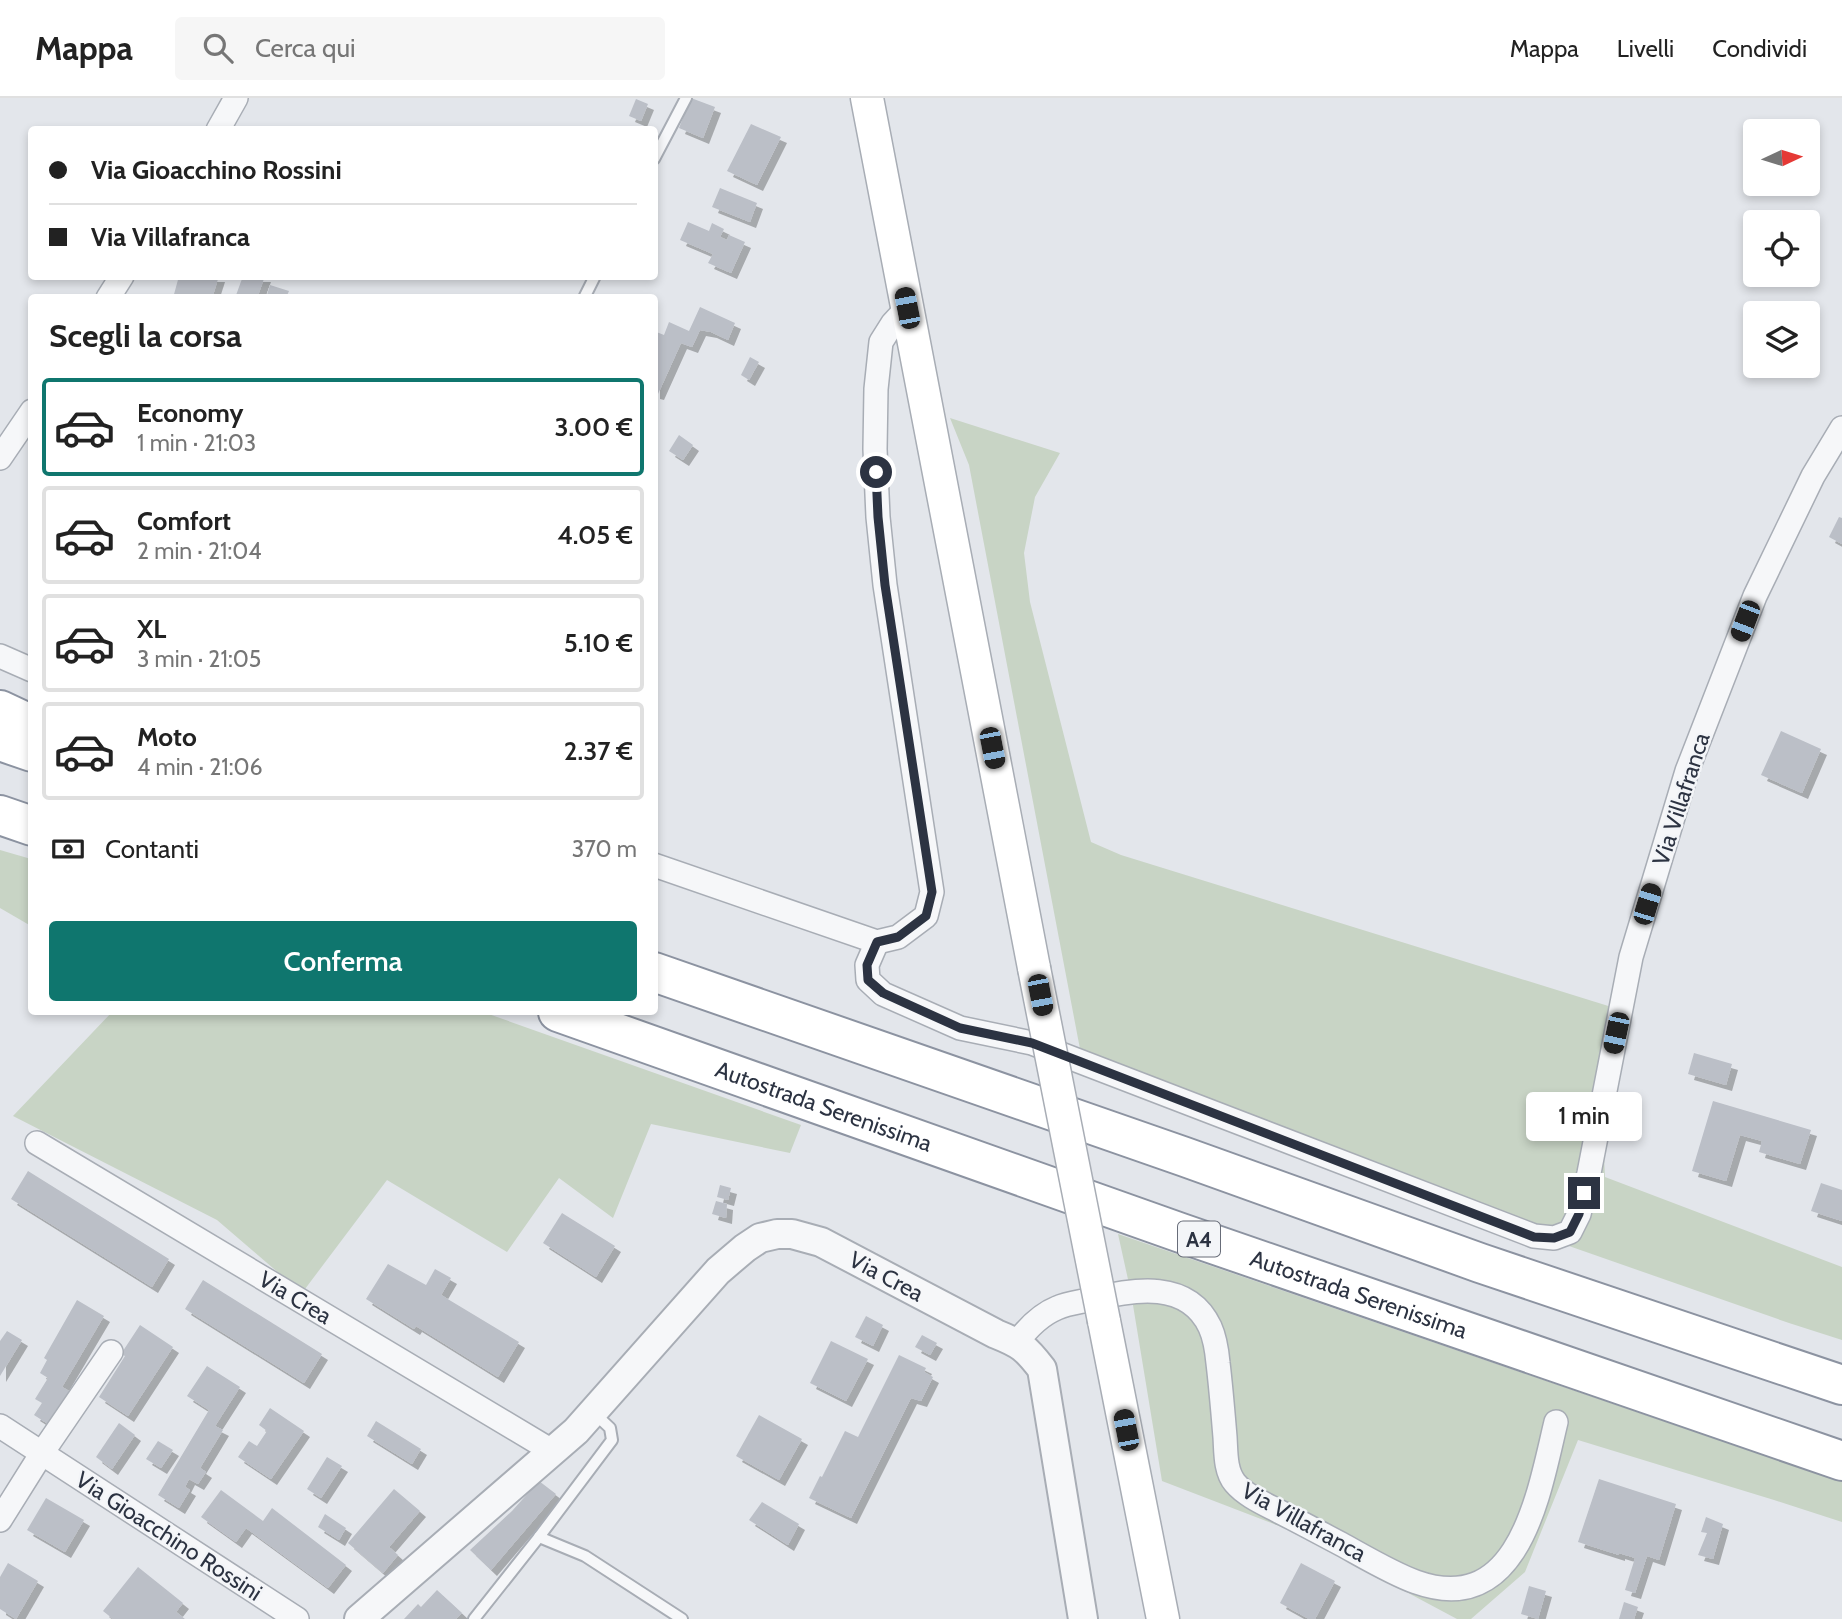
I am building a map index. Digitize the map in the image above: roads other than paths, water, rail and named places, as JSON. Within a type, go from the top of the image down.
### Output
[{"type":"highway","points":[[0,710],[28,723]]},
{"type":"highway","points":[[0,741],[28,751]]},
{"type":"highway","points":[[0,815],[28,825]]},
{"type":"highway","points":[[0,830],[28,835]]},
{"type":"highway","points":[[658,953],[999,1073],[1185,1157]]},
{"type":"highway","points":[[658,973],[1480,1263],[1842,1385]]},
{"type":"highway","name":"Autostrada Serenissima","points":[[566,1015],[1194,1237],[1842,1461]]},
{"type":"main road","points":[[867,98],[1034,968],[1163,1619]]},
{"type":"street","points":[[220,126],[236,98]]},
{"type":"street","points":[[658,865],[877,942],[898,937],[926,916],[932,892],[885,585],[878,517],[876,390],[881,342],[907,308]]},
{"type":"street","points":[[0,458],[28,417]]},
{"type":"street","name":"Via Villafranca","points":[[877,942],[867,965],[868,980],[883,993],[960,1028],[1032,1043],[1534,1237],[1554,1238],[1570,1232],[1579,1214],[1589,1172],[1631,957],[1687,771],[1755,596],[1813,476],[1842,428]]},
{"type":"street","points":[[0,656],[28,668]]},
{"type":"street","name":"Via Crea","points":[[37,1143],[552,1451]]},
{"type":"street","name":"Via Crea","points":[[359,1619],[576,1431],[718,1271],[752,1243],[776,1234],[792,1234],[821,1242],[1027,1349],[1042,1369],[1083,1619]]},
{"type":"street","name":"Via Villafranca","points":[[1017,1342],[1035,1323],[1056,1308],[1126,1291],[1160,1292],[1186,1299],[1211,1328],[1222,1390],[1227,1465],[1235,1483],[1265,1504],[1366,1557],[1415,1582],[1435,1587],[1459,1588],[1474,1585],[1490,1578],[1502,1566],[1528,1526],[1538,1499],[1556,1422]]},
{"type":"street","points":[[0,1520],[111,1352]]},
{"type":"street","name":"Via Gioacchino Rossini","points":[[0,1426],[297,1619]]},
{"type":"lane","points":[[658,151],[686,98]]},
{"type":"lane","points":[[474,1619],[612,1440],[610,1428],[593,1412]]},
{"type":"lane","points":[[539,1537],[585,1556],[682,1619]]}]
